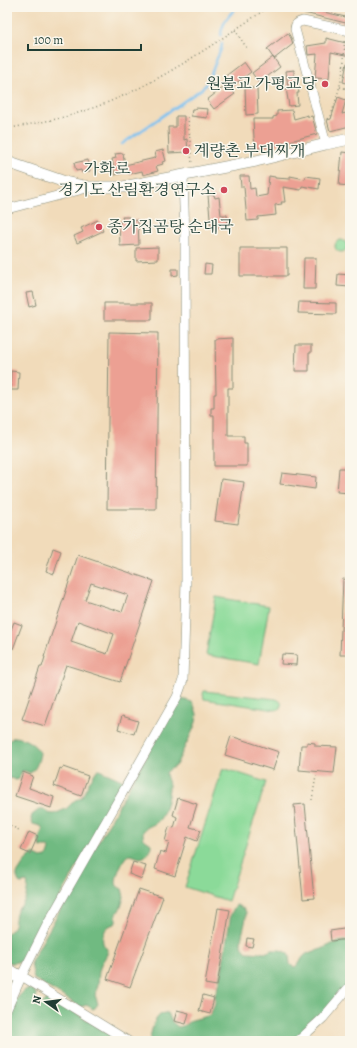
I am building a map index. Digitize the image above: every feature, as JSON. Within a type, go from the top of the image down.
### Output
[{"type":"main road","name":"가화로","points":[[7,162],[59,181],[88,187],[123,187],[256,161],[350,139]]},
{"type":"street","points":[[326,144],[295,26],[297,23],[303,21],[347,31]]},
{"type":"street","points":[[7,1009],[47,925],[177,696],[183,680],[186,582],[185,238],[188,175]]},
{"type":"street","points":[[7,209],[88,187]]},
{"type":"street","points":[[7,967],[128,1041]]},
{"type":"street","points":[[7,978],[22,975]]},
{"type":"street","points":[[298,1041],[323,1018],[350,986]]},
{"type":"path","points":[[7,129],[53,120],[109,102],[164,75],[269,7]]},
{"type":"path","points":[[234,30],[248,50]]},
{"type":"path","points":[[320,121],[326,120],[331,116],[340,87],[347,31]]},
{"type":"path","points":[[345,48],[350,49]]},
{"type":"path","points":[[340,87],[349,90],[350,105]]},
{"type":"path","points":[[188,116],[188,175]]},
{"type":"path","points":[[312,800],[316,776]]},
{"type":"path","points":[[7,824],[22,830]]},
{"type":"green space","points":[[343,240],[346,241],[346,251],[339,252],[336,251],[335,244],[336,241]]},
{"type":"green space","points":[[216,597],[269,606],[259,664],[206,655]]},
{"type":"green space","points":[[204,691],[276,699],[281,702],[281,705],[279,709],[275,710],[204,699]]},
{"type":"green space","points":[[182,699],[192,702],[194,705],[197,714],[196,722],[176,765],[166,773],[169,790],[164,812],[157,822],[144,831],[144,839],[151,844],[151,848],[142,858],[131,855],[126,857],[118,871],[116,883],[117,886],[122,889],[124,897],[121,907],[116,915],[115,924],[107,928],[103,937],[103,943],[107,949],[107,952],[101,964],[98,986],[95,995],[98,1004],[93,1009],[87,1005],[81,1007],[34,979],[31,963],[178,700]]},
{"type":"green space","points":[[14,737],[22,738],[29,742],[36,747],[40,753],[34,770],[30,773],[22,771],[19,778],[16,780],[7,777],[7,742]]},
{"type":"green space","points":[[223,768],[266,782],[228,901],[185,887]]},
{"type":"green space","points":[[97,770],[122,780],[124,783],[25,960],[13,963],[7,962],[7,933],[13,928],[17,911],[22,905],[26,896],[28,884],[27,882],[19,882],[17,874],[26,860],[33,854],[41,858],[46,857],[50,849],[49,847],[41,847],[39,840],[43,829],[41,826],[33,824],[31,819],[32,815],[40,809],[44,809],[48,813],[54,814],[66,809],[75,800],[82,797]]},
{"type":"green space","points":[[237,905],[243,908],[246,912],[246,920],[241,941],[241,945],[245,950],[247,952],[265,953],[272,950],[280,950],[288,953],[290,964],[295,967],[308,953],[322,949],[334,943],[350,940],[350,983],[321,1016],[295,1041],[150,1041],[154,1022],[164,1013],[168,1013],[172,1022],[178,1027],[183,1026],[192,1020],[208,1016],[211,1013],[215,1004],[215,995],[220,982],[231,914]]},
{"type":"green space","points":[[28,989],[34,990],[36,994],[36,1001],[39,1004],[42,1004],[47,999],[52,998],[121,1041],[7,1041],[7,1015],[19,996]]},
{"type":"building","points":[[306,8],[350,18],[350,24],[304,13]]},
{"type":"building","points":[[288,33],[293,44],[274,59],[267,49]]},
{"type":"building","points":[[326,38],[350,44],[350,56],[331,52],[329,79],[315,78],[317,54],[308,55],[307,46],[326,43]]},
{"type":"building","points":[[273,57],[280,67],[259,83],[252,73]]},
{"type":"building","points":[[244,62],[251,72],[231,87],[223,78]]},
{"type":"building","points":[[347,63],[350,63],[350,84],[343,82]]},
{"type":"building","points":[[294,70],[294,77],[297,76],[299,93],[297,93],[298,105],[289,106],[286,88],[288,88],[286,71]]},
{"type":"building","points":[[245,88],[257,88],[258,114],[246,115]]},
{"type":"building","points":[[221,89],[231,89],[235,94],[214,109],[207,100]]},
{"type":"building","points":[[338,97],[346,100],[342,114],[350,112],[350,126],[330,131],[327,120],[331,119]]},
{"type":"building","points":[[192,109],[208,109],[207,118],[191,116]]},
{"type":"building","points":[[292,110],[294,119],[308,115],[308,117],[312,116],[317,134],[256,149],[253,119],[273,119],[273,117],[277,116],[277,111]]},
{"type":"building","points":[[176,116],[184,116],[184,140],[187,139],[188,152],[169,153],[168,127],[176,127]]},
{"type":"building","points":[[163,150],[166,161],[162,162],[163,164],[156,166],[158,171],[143,175],[142,171],[115,175],[112,159],[116,158],[115,154],[123,153],[125,165],[155,158],[155,152]]},
{"type":"building","points":[[342,152],[350,153],[350,186],[339,185]]},
{"type":"building","points":[[88,160],[90,171],[82,173],[81,170],[76,171],[74,163]]},
{"type":"building","points":[[240,176],[249,176],[250,189],[255,188],[256,197],[267,195],[269,176],[290,179],[290,176],[305,179],[306,176],[320,178],[319,189],[302,186],[301,190],[283,187],[285,202],[275,205],[276,215],[258,217],[258,220],[247,221],[244,187],[241,187]]},
{"type":"building","points":[[208,195],[214,195],[215,198],[219,197],[221,215],[227,215],[228,227],[211,229]]},
{"type":"building","points":[[122,217],[129,217],[129,221],[138,220],[139,245],[120,246],[119,222],[123,220]]},
{"type":"building","points":[[98,220],[103,231],[77,243],[74,236],[83,232],[81,228]]},
{"type":"building","points":[[158,247],[158,260],[136,261],[136,248]]},
{"type":"building","points":[[240,248],[287,248],[287,276],[240,276]]},
{"type":"building","points":[[304,258],[316,258],[315,289],[303,289]]},
{"type":"building","points":[[205,264],[212,265],[211,274],[204,274]]},
{"type":"building","points":[[172,269],[178,269],[178,275],[172,276]]},
{"type":"building","points":[[338,274],[350,275],[350,287],[337,286]]},
{"type":"building","points":[[33,292],[36,305],[29,307],[26,293]]},
{"type":"building","points":[[299,302],[336,303],[336,314],[298,313]]},
{"type":"building","points":[[104,303],[152,303],[152,320],[104,320]]},
{"type":"building","points":[[109,332],[158,333],[156,509],[107,509]]},
{"type":"building","points":[[233,338],[233,388],[228,388],[228,436],[244,436],[244,443],[247,443],[247,466],[214,466],[214,415],[211,415],[211,408],[214,408],[214,394],[216,394],[215,339]]},
{"type":"building","points":[[296,345],[311,345],[311,353],[309,353],[309,371],[295,371]]},
{"type":"building","points":[[11,371],[19,372],[18,390],[10,390]]},
{"type":"building","points":[[339,468],[350,468],[350,493],[337,492]]},
{"type":"building","points":[[282,473],[316,477],[315,489],[280,484]]},
{"type":"building","points":[[221,479],[244,482],[238,524],[215,521]]},
{"type":"building","points":[[53,548],[61,551],[54,574],[46,571]]},
{"type":"building","points":[[78,555],[154,581],[120,682],[66,665],[45,726],[22,719],[40,667],[42,667]],"holes":[[[91,583],[128,595],[122,612],[85,600]],[[78,621],[114,634],[107,654],[71,642]]]},
{"type":"building","points":[[343,579],[350,580],[350,655],[340,655]]},
{"type":"building","points":[[14,622],[22,625],[13,649],[7,646],[7,640]]},
{"type":"building","points":[[282,654],[297,655],[296,665],[281,664]]},
{"type":"building","points":[[122,716],[138,721],[134,734],[118,729]]},
{"type":"building","points":[[231,736],[279,752],[273,770],[225,755]]},
{"type":"building","points":[[307,742],[315,743],[315,746],[337,747],[334,773],[299,770],[301,745],[307,745]]},
{"type":"building","points":[[63,767],[88,776],[81,796],[54,786],[60,768],[62,769]]},
{"type":"building","points":[[23,772],[33,776],[29,788],[54,797],[51,808],[15,796]]},
{"type":"building","points":[[178,798],[197,804],[190,827],[201,830],[197,841],[187,837],[175,876],[155,869],[160,851],[166,853],[169,842],[165,841],[169,827],[174,828],[177,817],[173,815]]},
{"type":"building","points":[[305,804],[314,898],[303,899],[294,805]]},
{"type":"building","points":[[29,832],[38,836],[30,854],[21,850]]},
{"type":"building","points":[[133,862],[146,866],[142,879],[129,874]]},
{"type":"building","points":[[139,889],[163,897],[130,987],[107,979]]},
{"type":"building","points":[[218,908],[230,910],[217,986],[205,984]]},
{"type":"building","points":[[350,928],[350,939],[331,941],[330,931]]},
{"type":"building","points":[[247,938],[254,939],[252,947],[246,946]]},
{"type":"building","points":[[203,995],[214,998],[210,1014],[199,1011]]},
{"type":"building","points":[[177,1010],[189,1013],[186,1024],[174,1021]]},
{"type":"waterway","points":[[221,35],[226,20],[237,7]]},
{"type":"waterway","points":[[122,144],[203,88],[211,75],[221,50],[222,43]]},
{"type":"place","name":"원불교 가평교당","points":[[325,84]]},
{"type":"place","name":"계량촌 부대찌개","points":[[186,151]]},
{"type":"place","name":"경기도 산림환경연구소","points":[[224,190]]},
{"type":"place","name":"종가집곰탕 순대국","points":[[99,227]]}]
